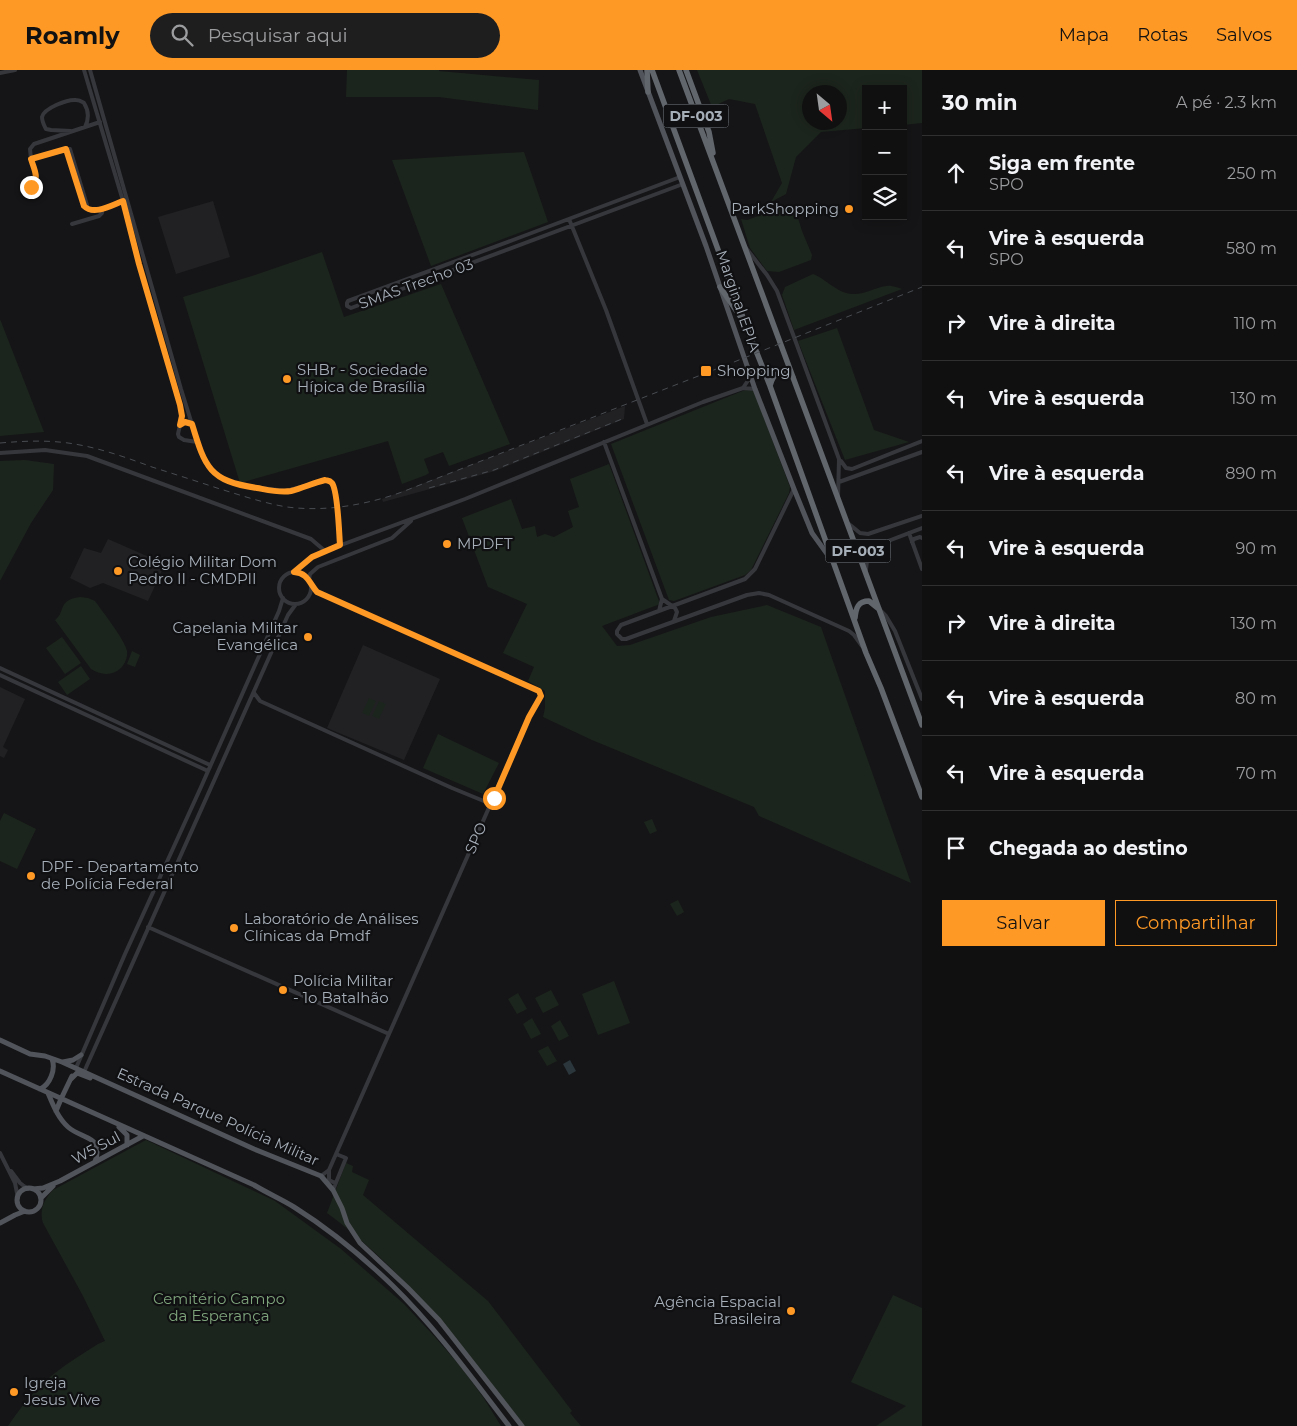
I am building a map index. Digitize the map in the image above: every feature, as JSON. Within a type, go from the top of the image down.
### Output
[{"type":"highway","points":[[646,70],[648,92]]},
{"type":"highway","name":"DF-003","points":[[652,70],[770,386],[866,653],[922,797]]},
{"type":"highway","name":"DF-003","points":[[679,70],[922,725]]},
{"type":"highway","points":[[686,70],[709,132],[714,162]]},
{"type":"highway","points":[[720,287],[745,323]]},
{"type":"highway","points":[[770,386],[772,377],[778,372],[786,372],[793,377]]},
{"type":"highway","points":[[855,620],[858,606],[865,601],[873,603],[880,610]]},
{"type":"highway","points":[[915,780],[922,787]]},
{"type":"main road","name":"Marginal EPIA","points":[[640,70],[683,184],[755,389],[794,489],[812,533],[834,562]]},
{"type":"main road","name":"Estrada Parque Polícia Militar","points":[[0,1040],[30,1054],[62,1062],[254,1149],[321,1176],[333,1190],[347,1223],[356,1238],[439,1320],[522,1426]]},
{"type":"main road","points":[[62,1062],[73,1060],[81,1055]]},
{"type":"main road","points":[[39,1089],[47,1084],[52,1074],[54,1066],[52,1059]]},
{"type":"main road","points":[[56,1112],[76,1068]]},
{"type":"main road","points":[[0,1072],[253,1185],[294,1207],[330,1232],[392,1285],[421,1316],[450,1349],[509,1426]]},
{"type":"main road","points":[[71,1078],[79,1074],[136,1098],[142,1098]]},
{"type":"main road","points":[[47,1092],[56,1112],[67,1126],[96,1144],[98,1153],[96,1162]]},
{"type":"main road","points":[[117,1124],[127,1135],[127,1145]]},
{"type":"main road","name":"W5 Sul","points":[[41,1198],[49,1188],[60,1181],[143,1136]]},
{"type":"main road","name":"W5 Sul","points":[[31,1189],[43,1188],[60,1181]]},
{"type":"main road","points":[[5,1220],[13,1211],[18,1199],[22,1191],[31,1189],[38,1192],[41,1198],[40,1203],[32,1212],[25,1211],[20,1207],[18,1199]]},
{"type":"main road","points":[[0,1223],[25,1211]]},
{"type":"main road","points":[[392,1285],[406,1294],[408,1288]]},
{"type":"main road","points":[[421,1316],[422,1312],[426,1311],[439,1320]]},
{"type":"main road","points":[[492,1405],[513,1426]]},
{"type":"street","points":[[0,73],[15,70]]},
{"type":"street","points":[[84,70],[180,405],[182,416],[178,434],[184,440],[197,442]]},
{"type":"street","points":[[90,70],[124,185],[145,266],[202,456],[211,470],[224,479],[247,486],[286,491],[327,480],[332,484],[336,498],[340,545]]},
{"type":"street","points":[[71,132],[46,129],[42,121],[44,113],[64,102],[78,100],[84,102],[88,112],[88,120],[84,127]]},
{"type":"street","points":[[25,190],[33,185],[37,177],[31,159],[30,149],[32,145],[100,122]]},
{"type":"street","points":[[31,159],[66,149],[71,150],[87,209],[92,211],[102,209],[123,201]]},
{"type":"street","name":"SMAS Trecho 03","points":[[680,176],[348,301],[346,303],[347,306],[351,308],[683,184]]},
{"type":"street","points":[[666,182],[669,190]]},
{"type":"street","points":[[72,224],[99,216],[102,213],[102,209]]},
{"type":"street","points":[[569,219],[606,310],[647,424]]},
{"type":"street","points":[[511,241],[514,248]]},
{"type":"street","points":[[745,246],[777,291],[840,459],[846,468],[858,467],[922,442]]},
{"type":"street","points":[[743,388],[751,376]]},
{"type":"street","points":[[309,580],[310,574],[318,567],[412,520],[647,424],[743,388],[755,389]]},
{"type":"street","points":[[180,425],[185,422],[192,424]]},
{"type":"street","points":[[188,441],[194,433]]},
{"type":"street","points":[[604,442],[662,600],[659,611]]},
{"type":"street","points":[[0,453],[20,450],[46,450],[87,456],[311,539],[325,551]]},
{"type":"street","points":[[839,482],[922,452]]},
{"type":"street","points":[[838,497],[840,459]]},
{"type":"street","points":[[858,467],[861,474]]},
{"type":"street","points":[[794,489],[755,569],[745,579],[621,625],[617,634],[622,639],[626,639],[747,594],[759,593],[769,595],[849,631],[854,635],[866,653]]},
{"type":"street","points":[[846,522],[857,532],[864,535],[890,531],[922,516]]},
{"type":"street","points":[[294,572],[303,574],[311,585],[310,594],[305,601],[291,604],[283,598],[280,591],[280,582],[312,557],[340,545],[383,535],[394,536],[412,520]]},
{"type":"street","points":[[866,572],[867,558],[872,548],[921,529],[922,538],[917,537],[912,542]]},
{"type":"street","points":[[890,531],[895,538]]},
{"type":"street","points":[[909,533],[922,569]]},
{"type":"street","name":"SPO","points":[[311,585],[317,592],[539,691],[541,696],[529,717],[329,1170],[321,1176]]},
{"type":"street","points":[[310,594],[317,592]]},
{"type":"street","points":[[76,1068],[279,611],[283,598]]},
{"type":"street","points":[[662,600],[672,606],[677,612],[674,621]]},
{"type":"street","points":[[84,1072],[288,615],[296,604]]},
{"type":"street","points":[[880,610],[895,631],[922,699]]},
{"type":"street","points":[[257,660],[266,664]]},
{"type":"street","points":[[0,668],[101,721],[208,772]]},
{"type":"street","points":[[5,671],[1,675],[102,716],[210,765]]},
{"type":"street","points":[[254,693],[260,701],[491,804]]},
{"type":"street","points":[[249,704],[260,701]]},
{"type":"street","points":[[101,721],[102,716]]},
{"type":"street","points":[[145,742],[148,736]]},
{"type":"street","points":[[183,760],[184,753]]},
{"type":"street","points":[[214,758],[220,758],[223,763]]},
{"type":"street","points":[[193,805],[196,809],[202,809]]},
{"type":"street","points":[[159,880],[164,880],[167,885]]},
{"type":"street","points":[[148,927],[389,1034]]},
{"type":"street","points":[[128,948],[135,948],[138,951]]},
{"type":"street","points":[[113,982],[117,986],[122,985]]},
{"type":"street","points":[[0,1153],[1,1161],[6,1164],[20,1183],[31,1189]]},
{"type":"street","points":[[333,1190],[346,1158],[336,1154]]},
{"type":"street","points":[[6,1164],[17,1188],[18,1199]]},
{"type":"street","points":[[329,1170],[329,1180],[335,1183]]},
{"type":"shaded area","points":[[213,201],[230,257],[176,274],[158,217]]},
{"type":"shaded area","points":[[625,406],[624,419],[495,471],[383,502],[382,499]]},
{"type":"shaded area","name":"Colégio Militar Dom Pedro II - CMDPII","points":[[108,539],[165,564],[148,601],[103,583],[90,588],[70,578],[84,548],[101,553]]},
{"type":"shaded area","points":[[363,645],[440,679],[404,760],[327,728]]},
{"type":"shaded area","points":[[0,687],[25,699],[3,747],[8,750],[4,758],[0,756]]},
{"type":"shaded area","points":[[570,1060],[576,1071],[569,1075],[563,1064]]},
{"type":"green space","points":[[347,70],[439,70],[539,80],[538,110],[439,97],[346,97]]},
{"type":"green space","points":[[697,70],[922,70],[922,123],[907,125],[907,85],[862,85],[862,128],[847,130],[847,85],[802,85],[802,130],[844,130],[821,132],[796,157],[786,194],[771,202],[782,183],[755,104],[729,99],[712,107]]},
{"type":"green space","points":[[524,152],[548,222],[431,266],[392,160]]},
{"type":"green space","points":[[787,206],[792,208],[797,215],[812,255],[811,260],[779,272],[767,271],[750,248],[741,219],[747,220]]},
{"type":"green space","name":"SHBr - Sociedade Hípica de Brasília","points":[[322,252],[344,317],[441,284],[510,444],[449,466],[443,452],[424,459],[429,473],[402,484],[388,441],[240,483],[183,297]]},
{"type":"green space","points":[[813,274],[836,289],[852,294],[889,286],[902,289],[794,330],[782,295],[785,287]]},
{"type":"green space","points":[[0,319],[44,432],[0,436]]},
{"type":"green space","points":[[837,328],[874,430],[909,442],[845,460],[798,341]]},
{"type":"green space","points":[[750,389],[754,392],[790,487],[789,493],[751,570],[745,575],[674,601],[669,600],[611,444]]},
{"type":"green space","points":[[25,460],[54,464],[53,490],[31,523],[0,581],[0,461]]},
{"type":"green space","points":[[609,464],[660,604],[602,626],[617,646],[630,645],[711,617],[767,605],[821,627],[911,883],[759,816],[754,807],[592,740],[543,717],[545,691],[528,681],[534,667],[503,653],[527,604],[488,587],[462,518],[511,499],[522,529],[535,526],[537,537],[545,534],[554,537],[573,527],[568,511],[579,507],[570,479]]},
{"type":"green space","points":[[80,597],[95,601],[125,646],[127,651],[126,659],[124,665],[117,671],[104,674],[91,669],[55,620],[65,603]]},
{"type":"green space","points":[[62,637],[81,663],[65,674],[46,648]]},
{"type":"green space","points":[[132,651],[140,655],[135,667],[127,664]]},
{"type":"green space","points":[[81,666],[90,679],[67,695],[58,682]]},
{"type":"green space","points":[[369,698],[376,701],[369,716],[362,713]]},
{"type":"green space","points":[[379,701],[386,704],[379,719],[372,716]]},
{"type":"green space","points":[[438,734],[499,763],[483,794],[423,768]]},
{"type":"green space","points":[[4,813],[36,829],[17,869],[0,861],[0,821]]},
{"type":"green space","points":[[652,819],[657,831],[650,834],[644,822]]},
{"type":"green space","points":[[678,900],[684,912],[677,916],[670,904]]},
{"type":"green space","points":[[614,981],[630,1023],[598,1035],[582,994]]},
{"type":"green space","points":[[551,990],[559,1005],[543,1013],[535,998]]},
{"type":"green space","points":[[518,993],[527,1009],[517,1014],[508,999]]},
{"type":"green space","points":[[532,1018],[541,1034],[531,1039],[523,1024]]},
{"type":"green space","points":[[560,1020],[569,1036],[559,1041],[551,1026]]},
{"type":"green space","points":[[548,1046],[557,1061],[547,1066],[538,1051]]},
{"type":"green space","name":"Cemitério Campo da Esperança","points":[[146,1140],[275,1201],[341,1249],[404,1304],[434,1336],[461,1367],[501,1426],[8,1426],[41,1385],[76,1358],[105,1341],[43,1223],[42,1210],[45,1201],[53,1190]]},
{"type":"green space","points":[[346,1163],[353,1166],[352,1172],[369,1180],[363,1195],[488,1301],[572,1411],[570,1413],[581,1426],[524,1426],[433,1313],[383,1260],[327,1213]]},
{"type":"green space","points":[[893,1295],[922,1308],[922,1426],[876,1426],[906,1406],[851,1382]]},
{"type":"railway","points":[[0,443],[43,441],[90,447],[252,499],[287,507],[316,509],[360,504],[402,492],[922,287]]},
{"type":"railway","points":[[429,488],[494,470],[622,419]]},
{"type":"place","name":"ParkShopping","points":[[849,209]]},
{"type":"place","name":"Shopping","points":[[706,371]]},
{"type":"place","name":"SHBr - Sociedade Hípica de Brasília","points":[[287,379]]},
{"type":"place","name":"MPDFT","points":[[447,544]]},
{"type":"place","name":"Colégio Militar Dom Pedro II - CMDPII","points":[[118,571]]},
{"type":"place","name":"Capelania Militar Evangélica","points":[[308,637]]},
{"type":"place","name":"DPF - Departamento de Polícia Federal","points":[[31,876]]},
{"type":"place","name":"Laboratório de Análises Clínicas da Pmdf","points":[[234,928]]},
{"type":"place","name":"Polícia Militar - 1o Batalhão","points":[[283,990]]},
{"type":"place","name":"Agência Espacial Brasileira","points":[[791,1311]]},
{"type":"place","name":"Igreja Jesus Vive","points":[[14,1392]]},
{"type":"route","points":[[31,187],[37,177],[31,159],[66,149],[84,206],[87,209],[92,211],[123,201],[139,264],[180,405],[182,416],[180,425],[185,422],[192,424],[202,456],[214,473],[234,483],[280,491],[291,491],[325,480],[330,481],[335,490],[340,545],[312,557],[294,572],[306,576],[317,592],[497,671],[541,693],[494,798]]}]
